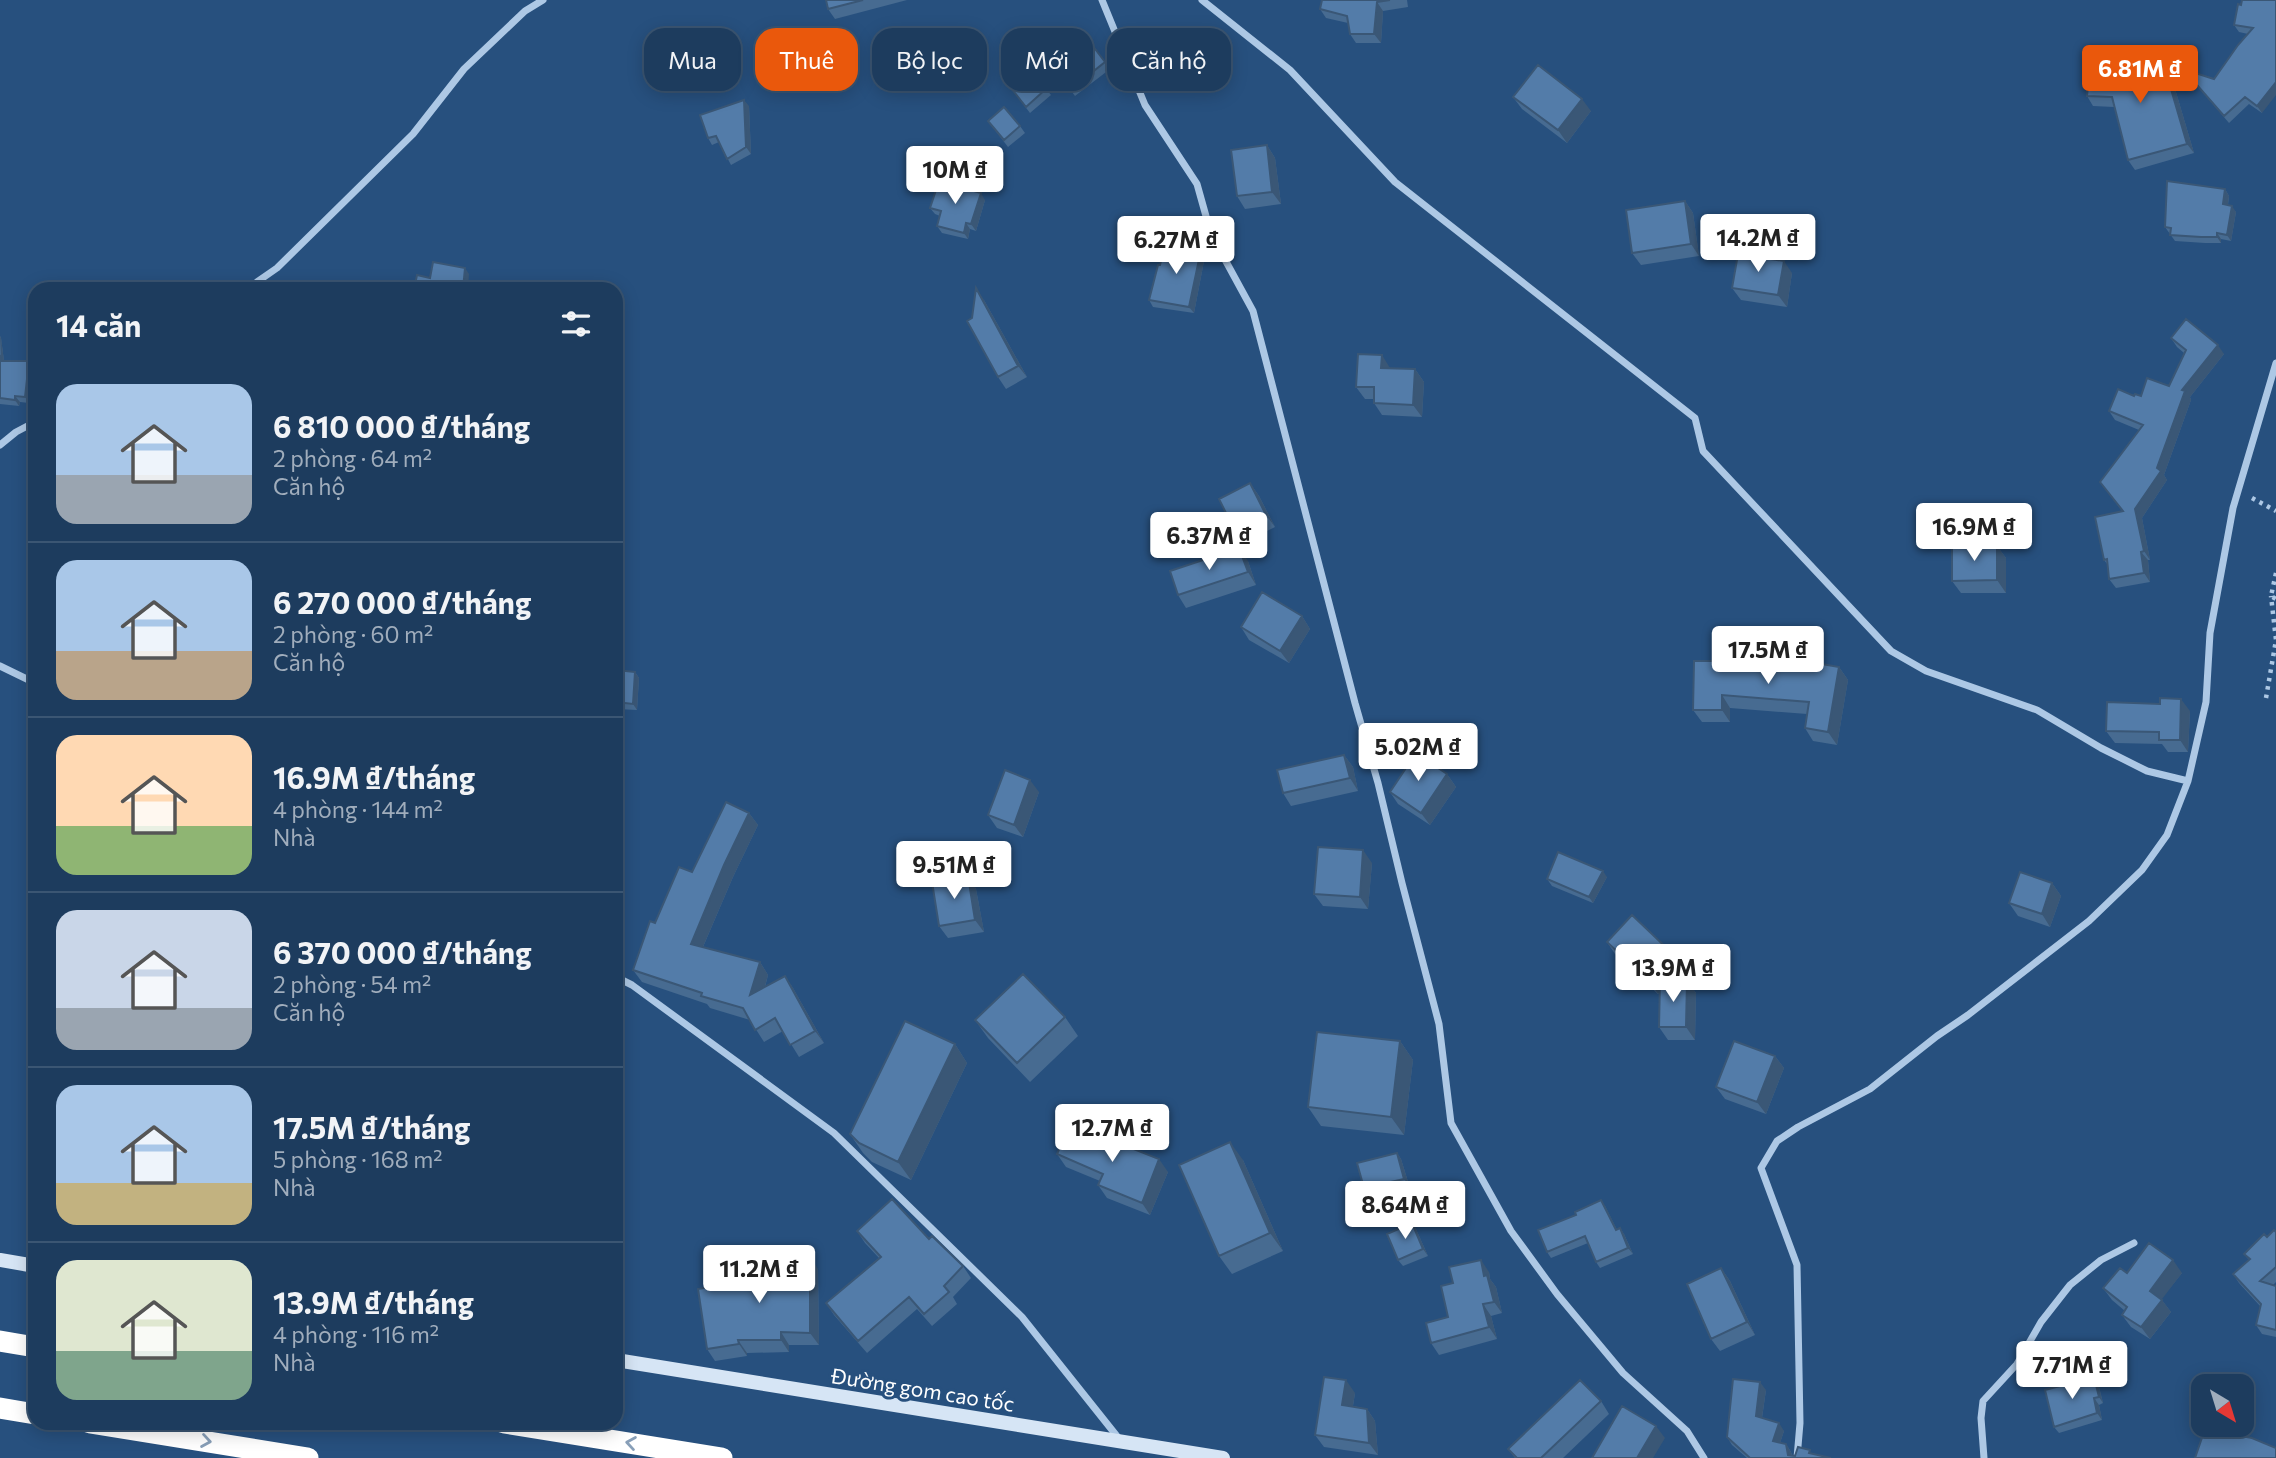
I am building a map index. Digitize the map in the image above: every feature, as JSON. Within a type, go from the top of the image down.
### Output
[{"type":"highway","points":[[0,1341],[28,1346]]},
{"type":"highway","points":[[0,1408],[28,1413]]},
{"type":"highway","points":[[134,1430],[308,1458]]},
{"type":"highway","points":[[548,1430],[722,1458]]},
{"type":"main road","points":[[0,1260],[28,1265]]},
{"type":"main road","name":"Đường gom cao tốc","points":[[623,1361],[1223,1458]]},
{"type":"street","points":[[257,282],[277,268],[413,134],[464,69],[525,11],[543,0]]},
{"type":"street","points":[[1102,0],[1145,105],[1197,184],[1211,234],[1253,312],[1439,1024],[1451,1123],[1511,1231],[1557,1294],[1623,1373],[1687,1430],[1704,1458]]},
{"type":"street","points":[[1202,0],[1290,69],[1395,182],[1695,418],[1703,451],[1891,651],[1926,671],[2037,710],[2101,748],[2147,771],[2189,781]]},
{"type":"street","points":[[1797,1458],[1800,1423],[1797,1265],[1761,1168],[1777,1141],[1870,1089],[2089,921],[2143,870],[2167,835],[2189,781],[2206,702],[2210,633],[2238,491],[2276,363]]},
{"type":"street","points":[[0,445],[28,426]]},
{"type":"street","points":[[0,666],[28,680]]},
{"type":"street","points":[[623,980],[834,1133],[1021,1317],[1123,1443]]},
{"type":"street","points":[[1984,1458],[1981,1418],[1983,1401],[2017,1364],[2041,1322],[2070,1285],[2101,1260],[2134,1243]]},
{"type":"path","points":[[2238,491],[2276,511]]},
{"type":"path","points":[[2266,698],[2276,640],[2276,573]]},
{"type":"building","points":[[826,0],[863,0],[828,9]]},
{"type":"building","points":[[1322,0],[1390,0],[1377,2],[1374,34],[1350,34],[1347,16],[1320,9]]},
{"type":"building","points":[[2242,0],[2276,0],[2276,82],[2257,106],[2245,97],[2224,116],[2183,69],[2214,79],[2253,28],[2234,25],[2238,4],[2241,5]]},
{"type":"building","points":[[1093,46],[1105,62],[1093,72]]},
{"type":"building","points":[[2115,53],[2166,72],[2187,144],[2128,160],[2112,97],[2087,96],[2090,67],[2110,67]]},
{"type":"building","points":[[1538,65],[1582,99],[1558,130],[1513,97]]},
{"type":"building","points":[[1013,91],[1044,91],[1026,107]]},
{"type":"building","points":[[744,100],[746,147],[727,159],[716,136],[708,138],[700,115]]},
{"type":"building","points":[[1004,107],[1020,126],[1004,140],[988,121]]},
{"type":"building","points":[[1267,145],[1272,192],[1237,196],[1231,150]]},
{"type":"building","points":[[939,181],[981,193],[971,224],[966,223],[964,233],[937,226],[941,211],[930,208]]},
{"type":"building","points":[[2167,181],[2225,189],[2223,204],[2232,206],[2227,235],[2170,235],[2171,228],[2165,227]]},
{"type":"building","points":[[1685,201],[1691,244],[1632,253],[1626,210]]},
{"type":"building","points":[[1165,245],[1201,250],[1189,307],[1149,300]]},
{"type":"building","points":[[1738,254],[1784,261],[1778,295],[1732,288]]},
{"type":"building","points":[[433,262],[465,268],[464,282],[416,282],[417,275],[430,278]]},
{"type":"building","points":[[976,288],[1018,366],[998,377],[967,321],[972,318]]},
{"type":"building","points":[[2186,319],[2218,345],[2182,390],[2185,391],[2157,468],[2161,471],[2135,509],[2144,551],[2141,552],[2144,573],[2109,579],[2107,559],[2104,560],[2095,517],[2123,511],[2100,482],[2143,425],[2109,411],[2118,389],[2141,396],[2147,378],[2169,386],[2186,350],[2171,338]]},
{"type":"building","points":[[1358,354],[1382,355],[1381,368],[1415,369],[1413,405],[1374,403],[1374,387],[1356,387]]},
{"type":"building","points":[[0,355],[1,361],[28,361],[25,397],[15,396],[15,400],[0,398]]},
{"type":"building","points":[[1250,483],[1266,515],[1235,531],[1219,499]]},
{"type":"building","points":[[1952,546],[1997,546],[1997,580],[1952,581]]},
{"type":"building","points":[[1239,548],[1248,572],[1178,595],[1170,571]]},
{"type":"building","points":[[1262,592],[1302,616],[1280,651],[1241,627]]},
{"type":"building","points":[[1694,661],[1750,661],[1815,666],[1816,663],[1839,667],[1828,732],[1805,728],[1809,702],[1722,695],[1722,710],[1693,710]]},
{"type":"building","points":[[623,671],[635,672],[633,704],[623,703]]},
{"type":"building","points":[[2160,698],[2181,699],[2180,740],[2159,740],[2159,732],[2106,731],[2107,702],[2160,704]]},
{"type":"building","points":[[1416,753],[1447,774],[1421,813],[1390,792]]},
{"type":"building","points":[[1344,755],[1350,778],[1283,793],[1277,770]]},
{"type":"building","points":[[1005,770],[1030,780],[1014,825],[988,815]]},
{"type":"building","points":[[726,802],[749,813],[691,944],[760,962],[750,995],[785,976],[815,1031],[790,1045],[775,1018],[755,1030],[743,1008],[701,996],[702,993],[633,970],[650,921],[655,923],[679,867],[692,872]]},
{"type":"building","points":[[1318,847],[1363,850],[1360,897],[1314,894]]},
{"type":"building","points":[[1558,852],[1603,871],[1589,897],[1547,879]]},
{"type":"building","points":[[2020,872],[2052,883],[2042,914],[2009,903]]},
{"type":"building","points":[[968,876],[975,920],[939,926],[932,882]]},
{"type":"building","points":[[1632,915],[1674,955],[1649,981],[1607,942]]},
{"type":"building","points":[[1023,974],[1065,1017],[1017,1063],[975,1020]]},
{"type":"building","points":[[1660,980],[1687,981],[1686,1027],[1659,1027]]},
{"type":"building","points":[[905,1021],[955,1044],[898,1162],[859,1143],[850,1134]]},
{"type":"building","points":[[1317,1032],[1400,1041],[1391,1117],[1308,1107]]},
{"type":"building","points":[[1734,1041],[1775,1056],[1757,1102],[1716,1087]]},
{"type":"building","points":[[1068,1129],[1114,1148],[1116,1142],[1159,1159],[1142,1203],[1098,1185],[1103,1174],[1057,1154]]},
{"type":"building","points":[[1230,1142],[1270,1233],[1219,1256],[1179,1165]]},
{"type":"building","points":[[1397,1153],[1404,1179],[1364,1188],[1357,1163]]},
{"type":"building","points":[[892,1199],[929,1239],[932,1236],[963,1266],[944,1286],[949,1292],[924,1314],[909,1297],[858,1341],[826,1303],[881,1257],[857,1231]]},
{"type":"building","points":[[1601,1200],[1616,1230],[1620,1228],[1628,1248],[1596,1262],[1585,1236],[1547,1252],[1538,1230],[1576,1215],[1575,1212]]},
{"type":"building","points":[[1412,1223],[1423,1249],[1398,1260],[1387,1234]]},
{"type":"building","points":[[2274,1230],[2276,1267],[2260,1281],[2276,1286],[2276,1330],[2256,1325],[2261,1304],[2233,1274],[2250,1259],[2244,1254],[2264,1234],[2267,1237]]},
{"type":"building","points":[[2149,1243],[2173,1260],[2150,1291],[2162,1300],[2141,1327],[2122,1315],[2127,1307],[2103,1288],[2120,1268],[2127,1273]]},
{"type":"building","points":[[810,1256],[810,1333],[781,1332],[781,1340],[738,1340],[739,1344],[707,1349],[698,1289],[771,1280],[771,1257]]},
{"type":"building","points":[[1481,1260],[1494,1302],[1483,1304],[1489,1327],[1431,1343],[1426,1323],[1448,1317],[1441,1286],[1453,1283],[1449,1267]]},
{"type":"building","points":[[1721,1268],[1747,1322],[1711,1339],[1687,1284]]},
{"type":"building","points":[[1324,1377],[1346,1380],[1342,1405],[1367,1409],[1369,1443],[1315,1435]]},
{"type":"building","points":[[2094,1377],[2099,1397],[2094,1398],[2097,1413],[2054,1427],[2045,1390]]},
{"type":"building","points":[[1733,1379],[1760,1382],[1756,1416],[1779,1423],[1773,1441],[1786,1444],[1788,1455],[1795,1456],[1798,1447],[1810,1450],[1809,1453],[1831,1458],[1750,1458],[1727,1437]]},
{"type":"building","points":[[1580,1380],[1601,1401],[1541,1458],[1517,1458],[1508,1449]]},
{"type":"building","points":[[1622,1406],[1656,1426],[1637,1458],[1592,1458]]},
{"type":"building","points":[[2202,1437],[2247,1437],[2276,1448],[2276,1458],[2195,1458]]}]
